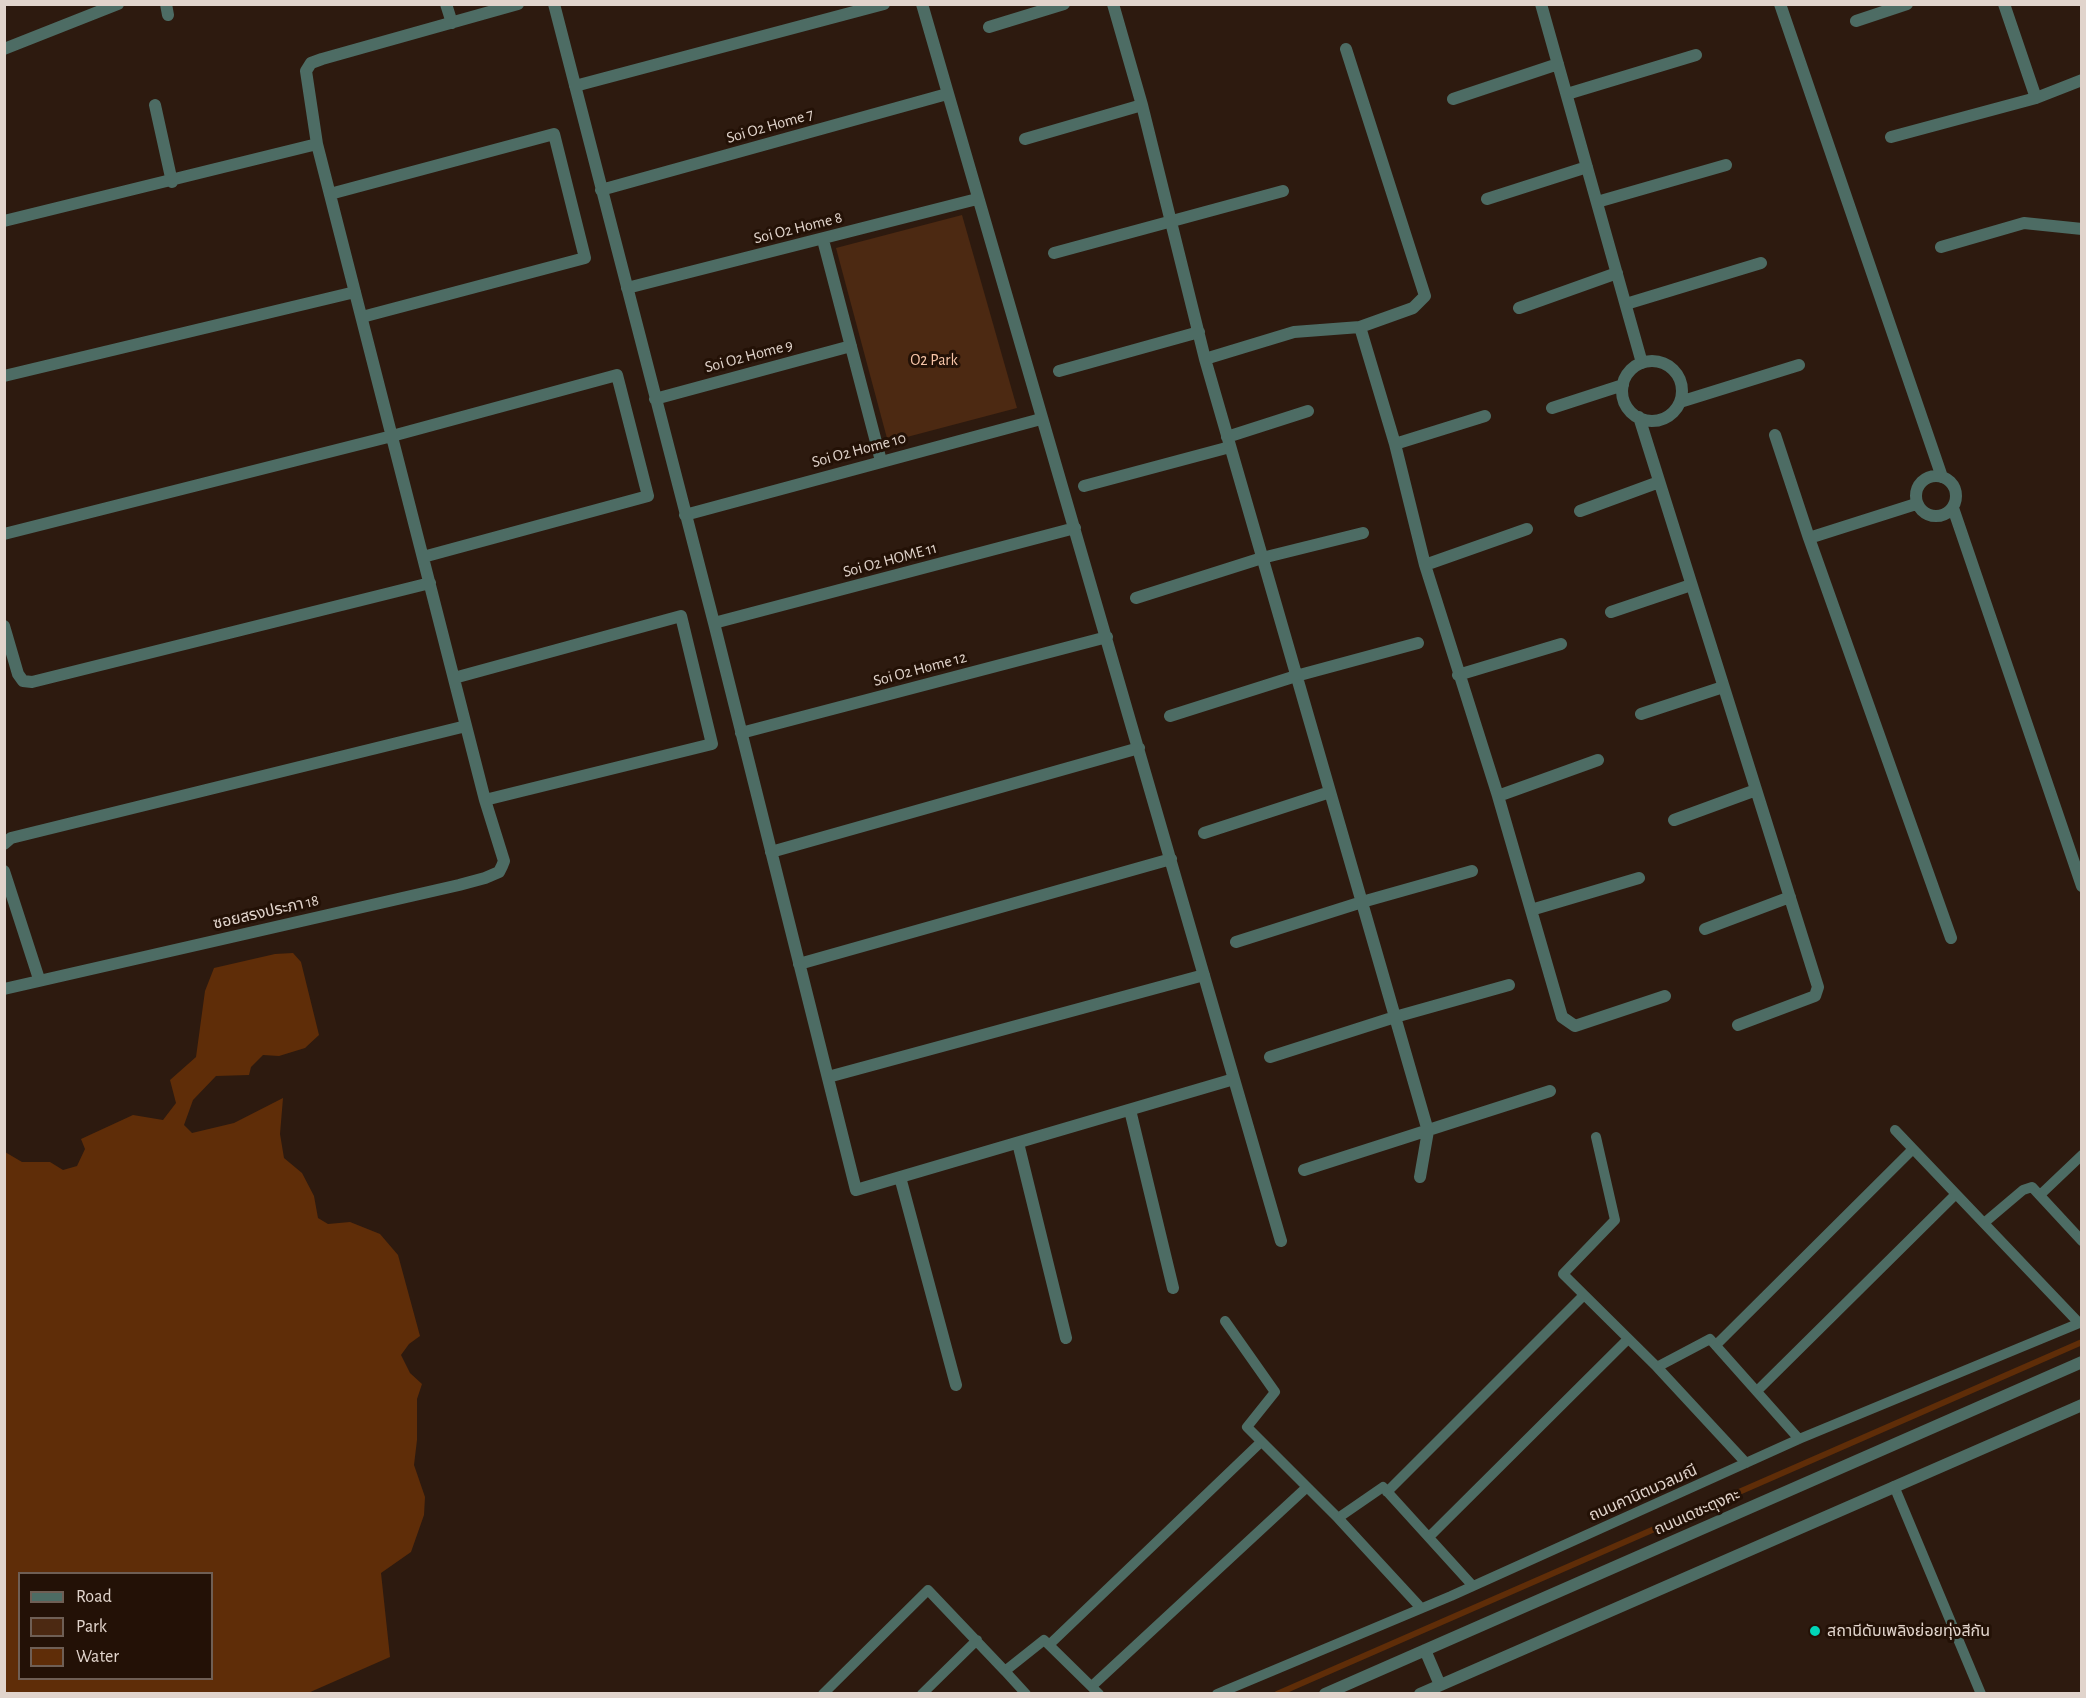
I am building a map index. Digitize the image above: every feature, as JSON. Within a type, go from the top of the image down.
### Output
[{"type":"street","points":[[4,48],[91,9],[118,4]]},
{"type":"street","points":[[446,4],[452,23]]},
{"type":"street","points":[[454,678],[681,616],[712,744],[485,800],[317,144],[306,83],[306,67],[322,58],[518,4]]},
{"type":"street","points":[[554,4],[714,623],[856,1190],[1234,1079]]},
{"type":"street","points":[[575,86],[884,4]]},
{"type":"street","points":[[922,4],[1281,1241]]},
{"type":"street","points":[[989,27],[1064,4]]},
{"type":"street","points":[[1113,4],[1142,105],[1205,359],[1428,1131],[1420,1177]]},
{"type":"street","points":[[1541,4],[1642,363]]},
{"type":"street","points":[[1780,4],[1942,477]]},
{"type":"street","points":[[1856,21],[1907,4]]},
{"type":"street","points":[[2004,4],[2036,98]]},
{"type":"street","points":[[1205,359],[1294,332],[1360,327],[1413,308],[1425,296],[1346,49]]},
{"type":"street","points":[[1567,94],[1696,55]]},
{"type":"street","points":[[1453,99],[1558,64]]},
{"type":"street","points":[[1892,137],[2036,98],[2082,80]]},
{"type":"street","name":"Soi O2 Home 7","points":[[602,190],[947,94]]},
{"type":"street","points":[[155,105],[172,182]]},
{"type":"street","points":[[1025,139],[1142,105]]},
{"type":"street","points":[[330,194],[554,134],[585,258],[362,317]]},
{"type":"street","points":[[4,221],[172,182],[317,144]]},
{"type":"street","points":[[1597,202],[1726,165]]},
{"type":"street","points":[[1487,199],[1587,167]]},
{"type":"street","points":[[1054,253],[1283,191]]},
{"type":"street","name":"Soi O2 Home 8","points":[[627,288],[977,199]]},
{"type":"street","points":[[1941,247],[2024,223],[2082,229]]},
{"type":"street","points":[[823,240],[881,461]]},
{"type":"street","points":[[1626,304],[1761,263]]},
{"type":"street","points":[[1519,308],[1617,273]]},
{"type":"street","points":[[4,376],[355,292]]},
{"type":"street","points":[[1360,327],[1395,444],[1425,565],[1498,796],[1562,1017],[1575,1026],[1665,996]]},
{"type":"street","points":[[1059,371],[1199,332]]},
{"type":"street","name":"Soi O2 Home 9","points":[[656,399],[851,346]]},
{"type":"street","points":[[1680,402],[1681,382],[1670,367],[1661,362],[1642,363],[1627,375],[1623,385],[1625,404],[1639,417],[1818,987],[1815,996],[1738,1025]]},
{"type":"street","points":[[1639,417],[1658,420],[1667,417],[1680,402],[1799,365]]},
{"type":"street","points":[[4,534],[392,436],[617,375],[648,496],[423,557]]},
{"type":"street","points":[[1552,408],[1623,385]]},
{"type":"street","points":[[1084,486],[1229,442],[1308,411]]},
{"type":"street","points":[[1395,444],[1485,416]]},
{"type":"street","name":"Soi O2 Home 10","points":[[686,514],[1041,419]]},
{"type":"street","points":[[1775,435],[1809,538],[1951,938]]},
{"type":"street","points":[[1953,508],[1946,514],[1929,516],[1916,504],[1916,489],[1920,482],[1934,476],[1942,477],[1955,489],[1953,508],[2082,886]]},
{"type":"street","points":[[1580,511],[1659,482]]},
{"type":"street","points":[[1809,538],[1916,504]]},
{"type":"street","name":"Soi O2 HOME 11","points":[[714,623],[1075,528]]},
{"type":"street","points":[[1425,565],[1527,529]]},
{"type":"street","points":[[1136,598],[1262,558],[1363,533]]},
{"type":"street","points":[[4,626],[18,674],[23,681],[32,681],[430,583]]},
{"type":"street","points":[[1611,612],[1691,585]]},
{"type":"street","name":"Soi O2 Home 12","points":[[741,733],[1107,637]]},
{"type":"street","points":[[1170,716],[1296,676],[1418,643]]},
{"type":"street","points":[[1458,675],[1561,644]]},
{"type":"street","points":[[1641,714],[1724,687]]},
{"type":"street","points":[[4,844],[11,838],[466,726]]},
{"type":"street","points":[[771,852],[1139,748]]},
{"type":"street","points":[[1498,796],[1598,760]]},
{"type":"street","points":[[1674,820],[1756,790]]},
{"type":"street","points":[[1204,833],[1330,792]]},
{"type":"street","name":"ซอยสรงประภา 18","points":[[4,989],[459,885],[499,872],[504,861],[485,800]]},
{"type":"street","points":[[799,964],[1171,859]]},
{"type":"street","points":[[4,871],[39,980]]},
{"type":"street","points":[[1236,942],[1362,902],[1472,871]]},
{"type":"street","points":[[1531,910],[1639,878]]},
{"type":"street","points":[[1705,929],[1790,897]]},
{"type":"street","points":[[828,1077],[1204,975]]},
{"type":"street","points":[[1270,1057],[1395,1017],[1509,985]]},
{"type":"street","points":[[1304,1170],[1550,1091]]},
{"type":"street","points":[[1131,1110],[1173,1288]]},
{"type":"street","points":[[1018,1143],[1066,1338]]},
{"type":"street","points":[[900,1177],[956,1385]]},
{"type":"street","name":"ถนนเดชะตุงคะ","points":[[1325,1694],[2082,1362]]},
{"type":"street","points":[[1420,1694],[2082,1405]]},
{"type":"street","points":[[1425,1650],[1440,1685]]},
{"type":"lane","points":[[1895,1130],[2080,1322]]},
{"type":"lane","points":[[1596,1137],[1615,1220],[1563,1274],[1657,1367],[1746,1463]]},
{"type":"lane","points":[[1716,1345],[1913,1149]]},
{"type":"lane","points":[[2040,1195],[2082,1155]]},
{"type":"lane","points":[[1984,1224],[2023,1190],[2032,1187],[2081,1239]]},
{"type":"lane","points":[[1758,1390],[1956,1194]]},
{"type":"lane","points":[[1387,1492],[1584,1295]]},
{"type":"lane","points":[[1225,1321],[1275,1392],[1247,1428],[1338,1518],[1421,1608]]},
{"type":"lane","name":"ถนนคานิตนวลมณี","points":[[1217,1694],[1421,1608],[1799,1439],[2080,1322]]},
{"type":"lane","points":[[1429,1537],[1628,1339]]},
{"type":"lane","points":[[1657,1367],[1710,1339],[1758,1390],[1799,1439]]},
{"type":"lane","points":[[1050,1644],[1261,1442]]},
{"type":"lane","points":[[1894,1486],[1981,1694]]},
{"type":"lane","points":[[1005,1671],[1044,1640],[1096,1690],[1307,1487]]},
{"type":"lane","points":[[1338,1518],[1380,1487],[1472,1585]]},
{"type":"lane","points":[[823,1694],[928,1590],[1026,1694]]},
{"type":"lane","points":[[922,1694],[976,1640]]},
{"type":"green space","name":"O2 Park","points":[[962,215],[1017,408],[888,442],[836,248]]},
{"type":"water","points":[[293,953],[301,962],[319,1035],[305,1048],[279,1056],[263,1055],[251,1067],[249,1075],[216,1076],[193,1100],[184,1125],[192,1133],[234,1123],[283,1098],[280,1134],[284,1158],[302,1173],[314,1196],[318,1218],[328,1224],[350,1222],[380,1234],[398,1255],[420,1336],[409,1344],[401,1355],[410,1373],[422,1384],[417,1399],[417,1440],[414,1465],[425,1497],[424,1515],[411,1552],[381,1573],[390,1657],[308,1693],[5,1693],[5,1152],[22,1162],[50,1162],[63,1170],[77,1166],[85,1149],[81,1139],[133,1115],[163,1120],[176,1103],[170,1080],[196,1057],[205,991],[214,968],[275,954]]},
{"type":"waterway","points":[[1277,1694],[2082,1342]]},
{"type":"place","name":"สถานีดับเพลิงย่อยทุ่งสีกัน","points":[[1815,1631]]}]
